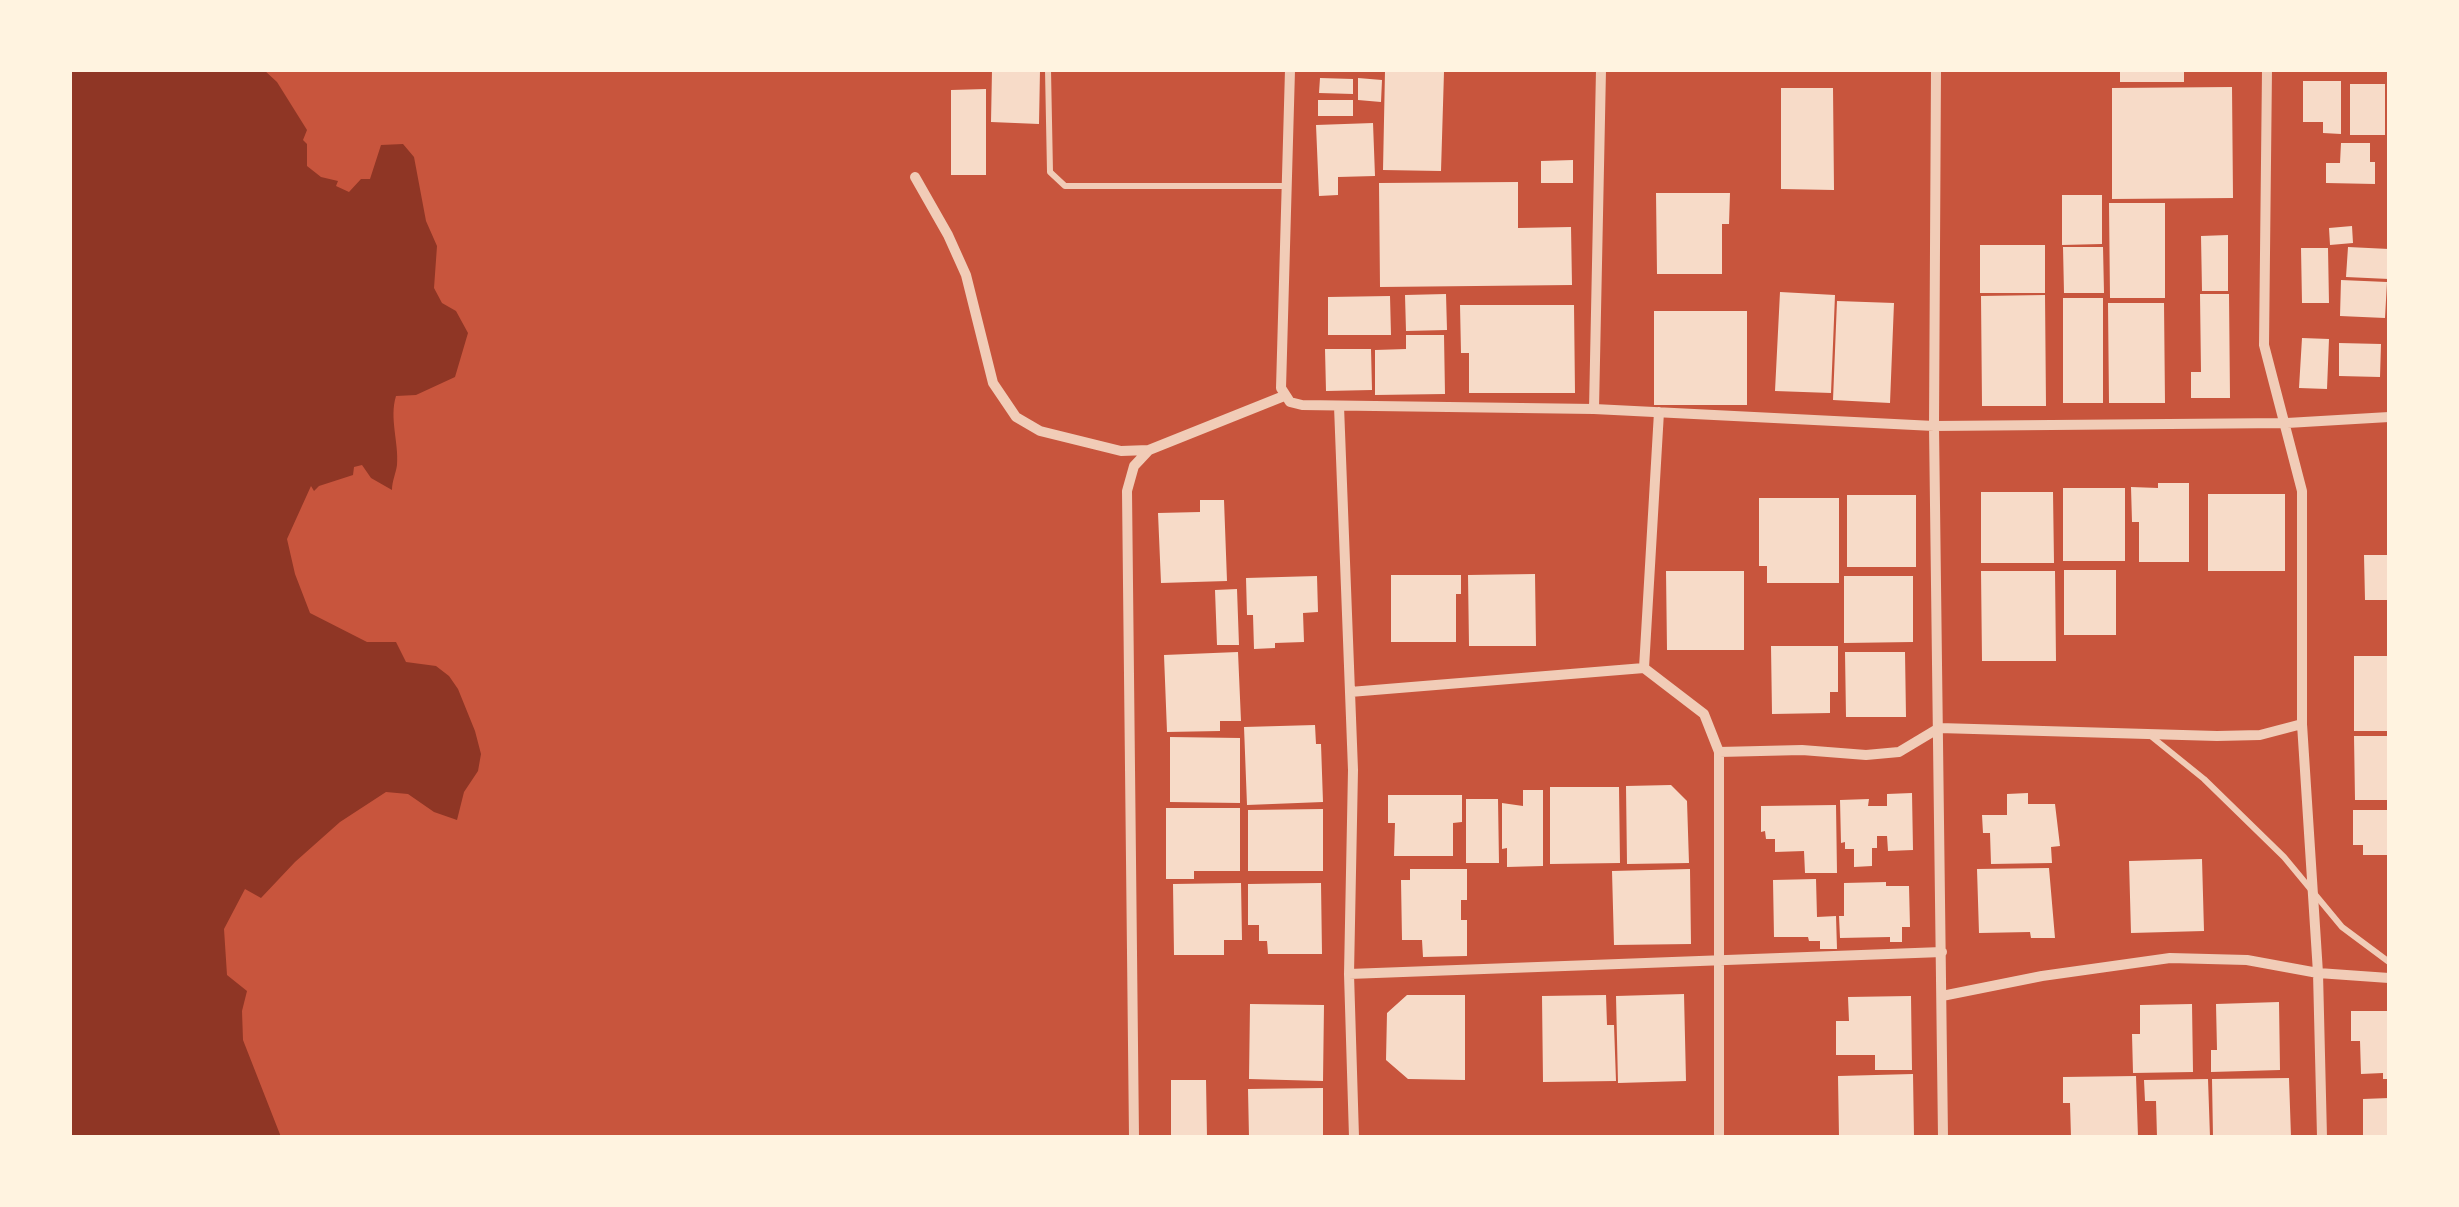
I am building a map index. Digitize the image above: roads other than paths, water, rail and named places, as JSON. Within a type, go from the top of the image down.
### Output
[{"type":"street","points":[[1284,396],[1290,70]]},
{"type":"street","points":[[1594,409],[1601,70]]},
{"type":"street","points":[[1936,70],[1934,426],[1942,1137]]},
{"type":"street","points":[[2267,70],[2264,345],[2302,491],[2302,724],[2318,973],[2322,1137]]},
{"type":"street","points":[[915,178],[966,276],[993,383],[1016,417],[1040,431],[1121,451],[1149,450],[1284,396],[1302,405],[1594,409],[1934,426],[2287,423],[2389,417]]},
{"type":"street","points":[[1339,406],[1353,770],[1348,974],[1354,1137]]},
{"type":"street","points":[[1644,668],[1659,412]]},
{"type":"street","points":[[1134,1137],[1127,490],[1134,466],[1149,450]]},
{"type":"street","points":[[1350,692],[1644,668],[1704,714],[1719,752],[1719,1137]]},
{"type":"street","points":[[1719,752],[1899,752],[1939,728],[2260,736],[2302,724]]},
{"type":"street","points":[[1348,974],[1942,952]]},
{"type":"street","points":[[1942,996],[2042,976],[2170,958],[2248,960],[2318,973],[2389,978]]},
{"type":"lane","points":[[1048,70],[1050,172],[1066,186],[1287,186]]},
{"type":"lane","points":[[2147,732],[2248,821],[2284,857],[2342,927],[2389,962]]}]
